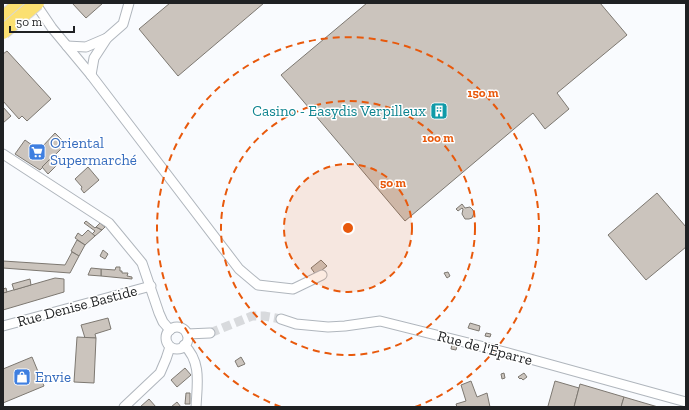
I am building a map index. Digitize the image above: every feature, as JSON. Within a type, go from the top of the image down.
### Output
[{"type":"main road","points":[[3,18],[21,3]]},
{"type":"main road","points":[[3,32],[36,3]]},
{"type":"street","points":[[36,3],[52,28],[91,75],[239,269],[258,285],[294,289],[322,275]]},
{"type":"street","points":[[91,75],[94,58],[107,38],[123,24],[129,3]]},
{"type":"street","points":[[66,46],[86,47],[107,38]]},
{"type":"street","points":[[3,154],[109,223],[142,263],[151,286],[158,313],[170,330]]},
{"type":"street","name":"Rue Denise Bastide","points":[[3,326],[151,286]]},
{"type":"street","name":"Rue de l'Éparre","points":[[281,319],[296,324],[328,327],[380,321],[686,402]]},
{"type":"street","points":[[124,407],[160,373],[170,347],[166,338],[170,330],[172,328],[179,328],[185,331],[187,334],[187,340],[184,345],[179,348],[170,347]]},
{"type":"street","points":[[187,334],[210,333]]},
{"type":"street","points":[[184,345],[190,350],[196,362],[198,379],[196,407]]},
{"type":"building","points":[[72,3],[103,3],[86,18]]},
{"type":"building","points":[[170,3],[264,3],[178,76],[139,29]]},
{"type":"building","name":"Casino - Easydis Verpilleux","points":[[367,3],[600,3],[627,35],[557,93],[569,109],[545,129],[533,113],[405,221],[281,75]]},
{"type":"building","points":[[7,51],[51,99],[27,121],[22,116],[19,119],[3,101],[3,54]]},
{"type":"building","points":[[3,107],[11,116],[3,123]]},
{"type":"building","name":"Oriental Supermarché","points":[[55,133],[66,144],[40,170],[15,154],[25,140],[36,148],[39,144],[42,147]]},
{"type":"building","points":[[56,154],[62,160],[59,163],[52,157]]},
{"type":"building","points":[[52,157],[59,163],[48,174],[42,167]]},
{"type":"building","points":[[88,167],[99,180],[84,193],[81,189],[82,187],[75,179]]},
{"type":"building","points":[[657,193],[686,227],[686,247],[646,280],[608,235]]},
{"type":"building","points":[[462,204],[465,208],[470,207],[473,210],[474,213],[472,218],[465,219],[462,214],[463,209],[462,208],[458,211],[456,209]]},
{"type":"building","points":[[86,221],[95,228],[96,227],[102,230],[95,236],[92,234],[95,231],[84,223]]},
{"type":"building","points":[[100,223],[105,227],[102,230],[96,227]]},
{"type":"building","points":[[88,230],[95,236],[85,245],[75,238],[78,233],[82,236]]},
{"type":"building","points":[[77,240],[85,245],[79,256],[71,251]]},
{"type":"building","points":[[103,250],[108,254],[105,259],[100,256]]},
{"type":"building","points":[[72,252],[79,256],[70,273],[3,268],[3,261],[65,265]]},
{"type":"building","points":[[321,260],[327,266],[316,275],[311,268]]},
{"type":"building","points":[[116,267],[120,267],[120,271],[122,271],[122,273],[128,273],[127,276],[132,277],[132,279],[101,276],[101,269],[115,270]]},
{"type":"building","points":[[91,268],[101,269],[101,276],[88,275]]},
{"type":"building","points":[[448,272],[450,276],[447,278],[444,273]]},
{"type":"building","points":[[55,278],[64,279],[64,292],[3,310],[3,293]]},
{"type":"building","points":[[30,279],[31,285],[14,290],[12,284]]},
{"type":"building","points":[[6,288],[7,292],[3,293],[3,289]]},
{"type":"building","points":[[108,318],[111,329],[95,334],[96,338],[85,338],[81,325]]},
{"type":"building","points":[[470,323],[480,326],[479,331],[468,328]]},
{"type":"building","points":[[486,333],[491,334],[490,337],[485,336]]},
{"type":"building","points":[[77,337],[96,338],[94,383],[74,382]]},
{"type":"building","points":[[452,344],[457,346],[456,350],[451,349]]},
{"type":"building","name":"Envie","points":[[32,357],[44,386],[3,403],[3,369]]},
{"type":"building","points":[[241,357],[245,364],[238,367],[235,361]]},
{"type":"building","points":[[185,368],[191,375],[177,387],[171,380]]},
{"type":"building","points":[[504,373],[505,378],[502,379],[501,374]]},
{"type":"building","points":[[524,373],[527,377],[523,380],[518,377]]},
{"type":"building","points":[[471,381],[477,397],[487,393],[490,407],[457,407],[456,404],[466,401],[461,385]]},
{"type":"building","points":[[555,381],[579,388],[574,407],[548,407]]},
{"type":"building","points":[[580,384],[624,397],[621,407],[574,407]]},
{"type":"building","points":[[186,393],[190,393],[190,404],[185,404]]},
{"type":"building","points":[[624,397],[658,407],[621,407]]},
{"type":"building","points":[[149,399],[156,407],[140,407]]},
{"type":"building","points":[[177,402],[181,407],[171,407]]},
{"type":"tunnel","points":[[210,333],[252,316],[264,316],[281,319]]},
{"type":"place","name":"Casino - Easydis Verpilleux","points":[[439,111]]},
{"type":"place","name":"Oriental Supermarché","points":[[37,152]]},
{"type":"place","name":"Envie","points":[[22,377]]}]
